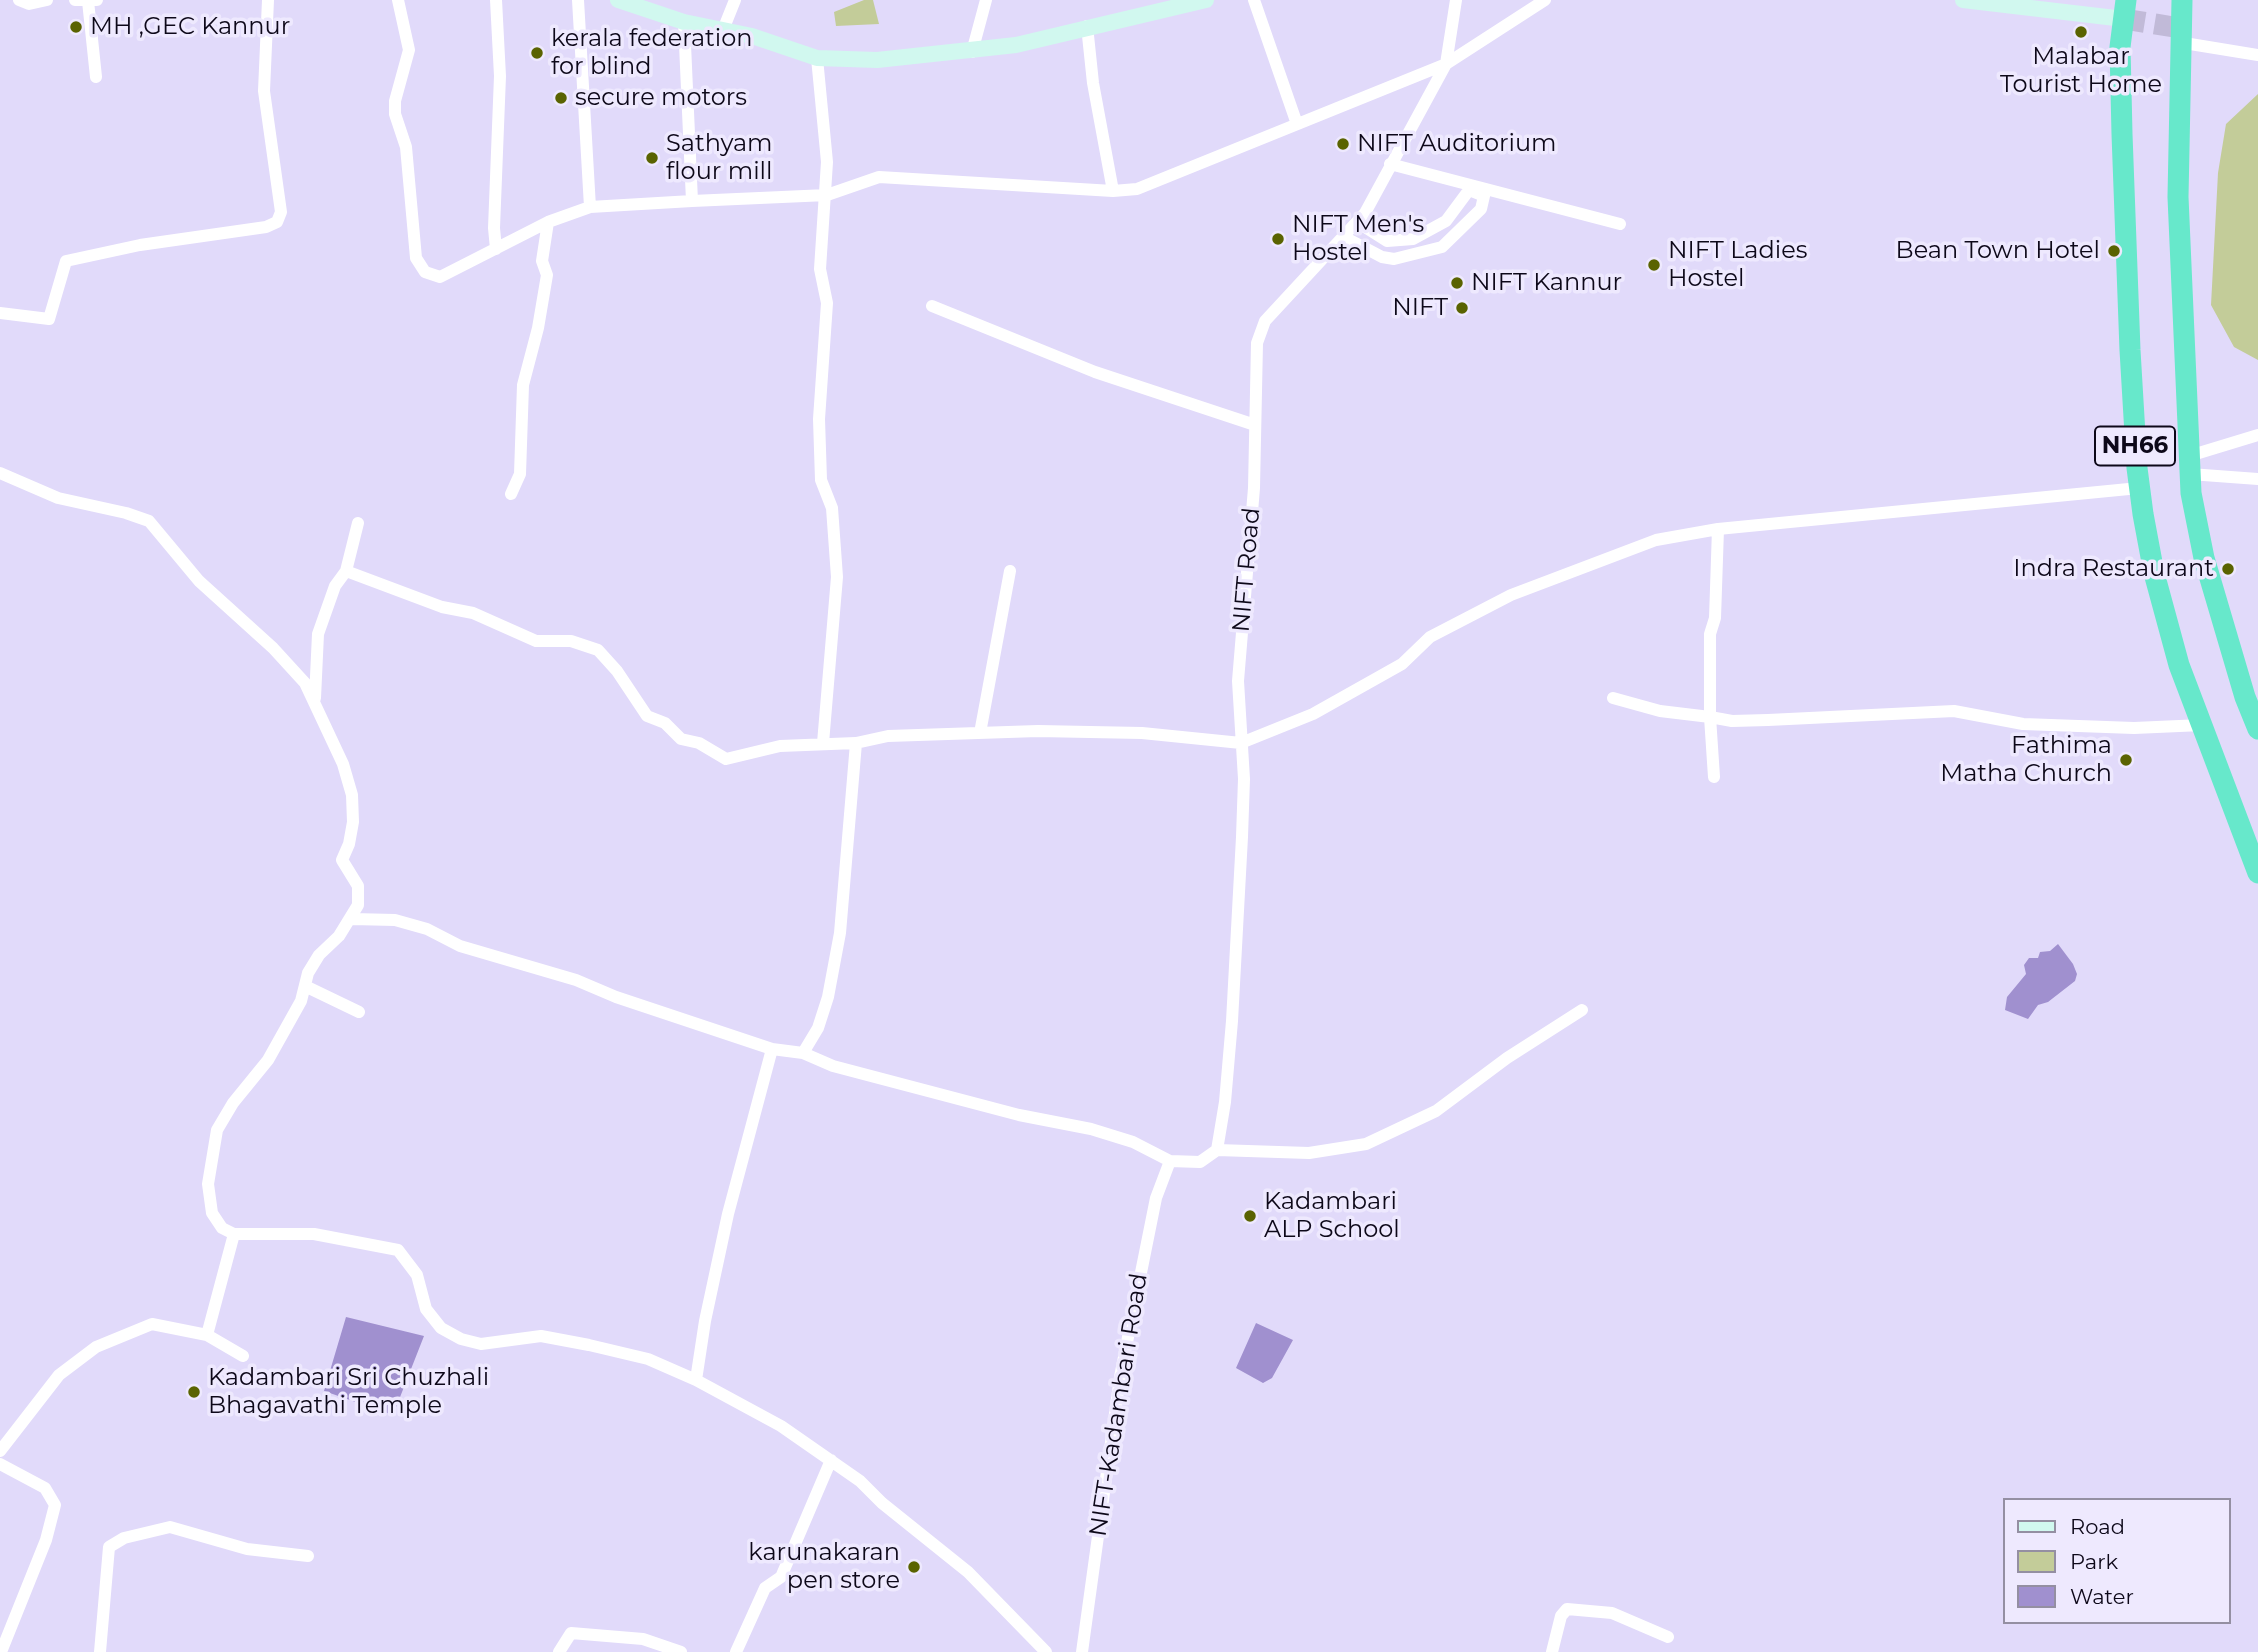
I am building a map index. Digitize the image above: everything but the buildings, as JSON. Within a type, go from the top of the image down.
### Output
[{"type":"highway","name":"NH66","points":[[2182,0],[2178,42],[2178,197],[2189,465],[2204,558],[2245,697],[2258,729]]},
{"type":"highway","name":"NH66","points":[[2125,10],[2120,47],[2122,134],[2130,350],[2139,488],[2165,618],[2258,873]]},
{"type":"main road","points":[[618,0],[684,22],[793,48],[817,58],[877,60],[972,52],[1016,45],[1087,26],[1206,0]]},
{"type":"main road","points":[[1963,0],[2125,10]]},
{"type":"street","points":[[19,0],[29,4],[47,0]]},
{"type":"street","points":[[75,0],[97,0]]},
{"type":"street","points":[[0,313],[49,319],[66,261],[140,246],[266,227],[277,222],[281,212],[264,91],[268,0]]},
{"type":"street","points":[[398,0],[409,50],[395,101],[395,114],[406,146],[416,258],[425,272],[440,276],[548,222],[590,207],[827,195],[879,177],[1113,191],[1137,189],[1446,64],[1545,0]]},
{"type":"street","points":[[496,0],[500,76],[494,228],[496,249]]},
{"type":"street","points":[[578,0],[590,207]]},
{"type":"street","points":[[723,30],[735,0]]},
{"type":"street","points":[[972,52],[986,0]]},
{"type":"street","points":[[1254,0],[1297,124]]},
{"type":"street","name":"NIFT Road","points":[[1217,1150],[1233,1021],[1242,836],[1238,681],[1254,488],[1257,343],[1265,321],[1357,222],[1446,64],[1456,0]]},
{"type":"street","points":[[88,1],[96,77]]},
{"type":"street","points":[[684,22],[692,201]]},
{"type":"street","points":[[1087,26],[1093,83],[1113,191]]},
{"type":"street","points":[[2178,42],[2258,55]]},
{"type":"street","points":[[817,58],[827,162],[827,195],[820,269],[827,303],[819,419],[821,480],[832,508],[837,577],[823,743]]},
{"type":"street","points":[[1390,164],[1619,224]]},
{"type":"street","points":[[1344,237],[1382,257],[1394,258],[1442,247],[1481,209],[1484,196],[1469,190],[1446,221],[1413,239],[1387,241],[1357,222]]},
{"type":"street","points":[[511,494],[520,474],[523,385],[548,275],[542,261],[548,222]]},
{"type":"street","points":[[932,306],[1095,372],[1255,425]]},
{"type":"street","points":[[2189,465],[2258,435]]},
{"type":"street","points":[[2189,465],[2258,479]]},
{"type":"street","points":[[0,473],[58,498],[126,513],[149,521],[199,581],[273,648],[305,683],[343,764],[352,795],[351,833],[342,860],[358,886],[358,905],[352,919],[319,955],[308,973],[301,1001],[268,1060],[233,1103],[217,1130],[208,1184],[212,1213],[222,1228],[234,1234],[314,1234],[398,1250],[417,1275],[426,1309],[441,1328],[461,1339],[481,1344],[541,1336],[577,1342],[648,1359],[696,1380],[781,1426],[831,1460],[968,1572],[1046,1652]]},
{"type":"street","points":[[346,571],[442,607],[473,613],[536,641],[571,640],[598,650],[617,671],[647,716],[665,723],[681,739],[699,743],[726,759],[780,746],[856,743],[888,736],[980,733],[1106,732],[1241,743],[1313,714],[1402,664],[1430,637],[1511,595],[1656,541],[1718,529],[2139,488]]},
{"type":"street","points":[[315,705],[318,634],[335,586],[346,571],[358,523]]},
{"type":"street","points":[[1714,777],[1710,717],[1710,634],[1714,618],[1718,529]]},
{"type":"street","points":[[980,733],[1010,570]]},
{"type":"street","points":[[1613,698],[1660,711],[1732,721],[1954,711],[2023,724],[2134,728],[2202,725]]},
{"type":"street","points":[[803,1053],[818,1028],[828,997],[841,933],[856,743]]},
{"type":"street","points":[[352,919],[395,920],[427,929],[460,946],[576,980],[616,998],[772,1049],[803,1053],[833,1066],[1019,1115],[1091,1129],[1133,1142],[1170,1161],[1200,1162],[1217,1150],[1310,1153],[1366,1144],[1436,1111],[1507,1058],[1582,1010]]},
{"type":"street","points":[[305,986],[359,1012]]},
{"type":"street","points":[[696,1380],[705,1321],[728,1214],[772,1049]]},
{"type":"street","name":"NIFT-Kadambari Road","points":[[1082,1652],[1120,1377],[1156,1198],[1170,1161]]},
{"type":"street","points":[[207,1335],[234,1234]]},
{"type":"street","points":[[0,1451],[59,1375],[96,1347],[152,1324],[207,1335],[243,1356]]},
{"type":"street","points":[[736,1652],[765,1588],[781,1577],[831,1460]]},
{"type":"street","points":[[0,1464],[45,1488],[55,1505],[46,1540],[1,1652]]},
{"type":"street","points":[[100,1652],[109,1547],[124,1538],[170,1527],[247,1549],[308,1556]]},
{"type":"street","points":[[1552,1652],[1561,1616],[1567,1609],[1612,1613],[1668,1637]]},
{"type":"street","points":[[559,1652],[571,1633],[643,1639],[681,1652]]},
{"type":"green space","points":[[864,0],[873,0],[879,24],[836,26],[834,12]]},
{"type":"green space","points":[[2258,94],[2258,360],[2234,347],[2211,305],[2218,173],[2226,124]]},
{"type":"water","points":[[2058,944],[2073,964],[2077,974],[2075,981],[2048,1002],[2038,1005],[2028,1019],[2005,1010],[2007,997],[2026,974],[2024,965],[2029,958],[2038,958],[2040,952],[2050,951]]},
{"type":"water","points":[[346,1317],[424,1336],[393,1415],[324,1391]]},
{"type":"water","points":[[1256,1323],[1293,1340],[1272,1378],[1263,1383],[1236,1368]]},
{"type":"tunnel","points":[[2124,19],[2180,28]]},
{"type":"place","name":"MH ,GEC Kannur","points":[[76,27]]},
{"type":"place","name":"Malabar Tourist Home","points":[[2081,32]]},
{"type":"place","name":"kerala federation for blind","points":[[537,53]]},
{"type":"place","name":"secure motors","points":[[561,98]]},
{"type":"place","name":"NIFT Auditorium","points":[[1343,144]]},
{"type":"place","name":"Sathyam flour mill","points":[[652,158]]},
{"type":"place","name":"NIFT Men's Hostel","points":[[1278,239]]},
{"type":"place","name":"Bean Town Hotel","points":[[2114,251]]},
{"type":"place","name":"NIFT Ladies Hostel","points":[[1654,265]]},
{"type":"place","name":"NIFT Kannur","points":[[1457,283]]},
{"type":"place","name":"NIFT","points":[[1462,308]]},
{"type":"place","name":"Indra Restaurant","points":[[2228,569]]},
{"type":"place","name":"Fathima Matha Church","points":[[2126,760]]},
{"type":"place","name":"Kadambari ALP School","points":[[1250,1216]]},
{"type":"place","name":"Kadambari Sri Chuzhali Bhagavathi Temple","points":[[194,1392]]},
{"type":"place","name":"karunakaran pen store","points":[[914,1567]]}]
